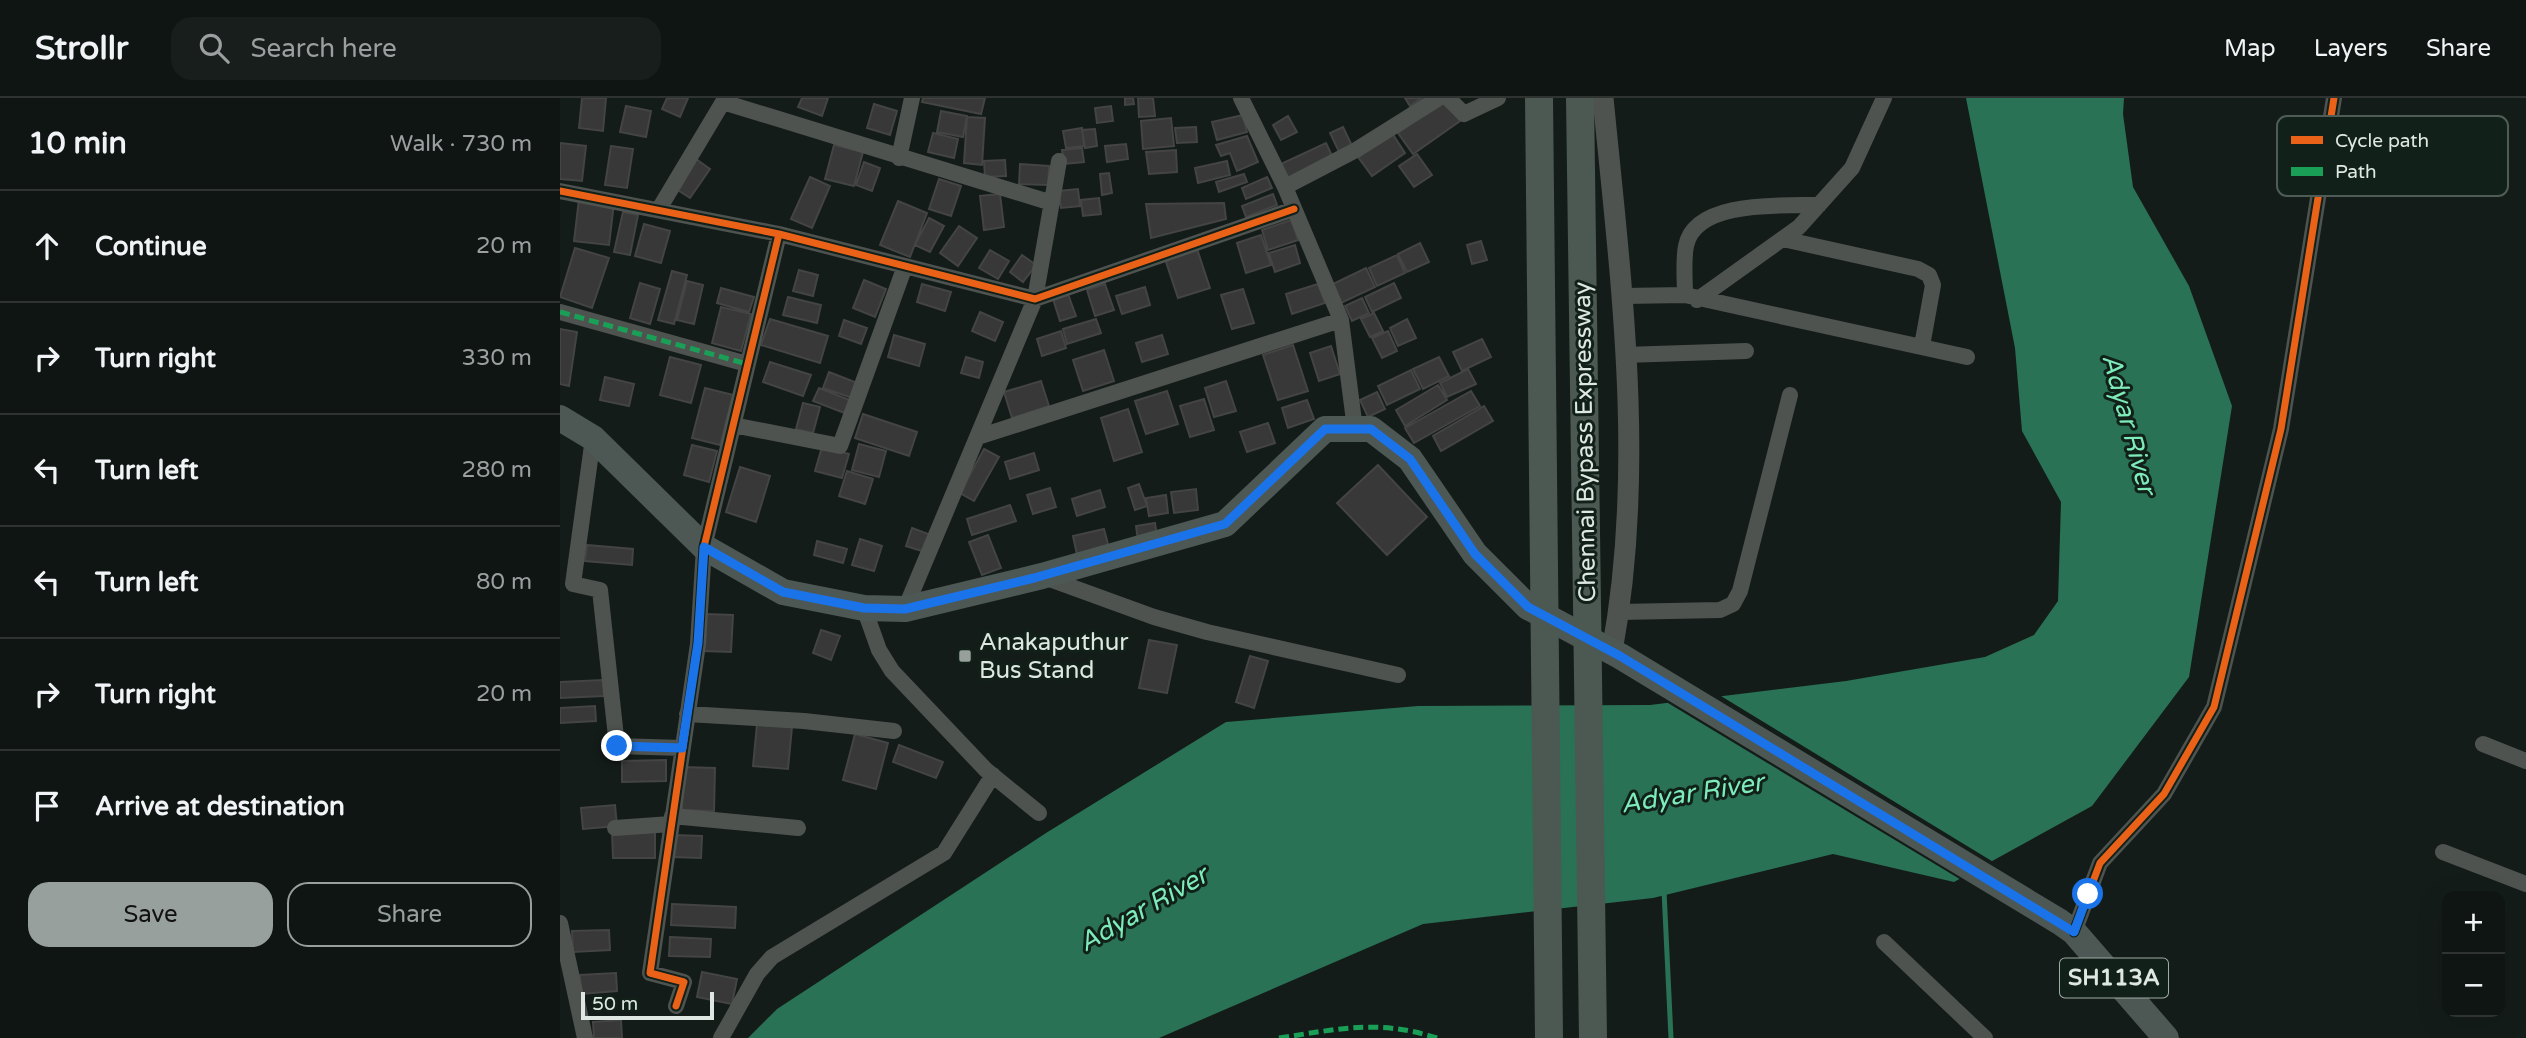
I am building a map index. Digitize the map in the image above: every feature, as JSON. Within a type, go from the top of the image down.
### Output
[{"type":"highway","name":"Chennai Bypass Expressway","points":[[1538,98],[1549,1038]]},
{"type":"highway","name":"Chennai Bypass Expressway","points":[[1580,98],[1593,1038]]},
{"type":"main road","name":"SH113A","points":[[560,418],[593,438],[704,547],[783,592],[864,608],[905,609],[1042,576],[1225,524],[1325,429],[1371,429],[1410,459],[1475,554],[1528,607],[1616,654],[2067,927],[2166,1038]]},
{"type":"street","points":[[899,158],[912,98]]},
{"type":"street","points":[[1241,98],[1285,187],[1341,320],[1355,429]]},
{"type":"street","points":[[1285,187],[1356,150],[1438,98]]},
{"type":"street","points":[[1448,98],[1464,114],[1498,98]]},
{"type":"street","points":[[1603,98],[1623,296],[1630,522],[1616,654]]},
{"type":"street","points":[[1691,298],[1799,227],[1852,168],[1884,98]]},
{"type":"street","points":[[2331,116],[2334,98]]},
{"type":"street","points":[[659,209],[723,102],[1052,203]]},
{"type":"street","points":[[905,609],[1035,299],[1059,161]]},
{"type":"street","points":[[560,191],[779,234],[1035,299],[1294,209]]},
{"type":"street","points":[[2067,927],[2100,863],[2164,794],[2214,707],[2281,429],[2318,196]]},
{"type":"street","points":[[1691,298],[1686,244],[1701,223],[1747,206],[1819,205]]},
{"type":"street","points":[[676,1006],[684,982],[650,973],[698,643],[704,547],[779,234]]},
{"type":"street","points":[[1783,239],[1918,269],[1929,275],[1933,285],[1922,346]]},
{"type":"street","points":[[733,425],[841,446],[905,266]]},
{"type":"street","points":[[1623,296],[1691,298],[1789,316],[1967,357]]},
{"type":"street","points":[[560,312],[747,364]]},
{"type":"street","points":[[978,437],[1341,320]]},
{"type":"street","points":[[1624,355],[1746,351]]},
{"type":"street","points":[[1620,612],[1720,610],[1733,604],[1740,591],[1790,396]]},
{"type":"street","points":[[593,438],[573,584],[600,590],[617,746],[682,748]]},
{"type":"street","points":[[1042,576],[1154,617],[1207,632],[1398,675]]},
{"type":"street","points":[[864,608],[879,650],[892,671],[993,775],[1040,813]]},
{"type":"street","points":[[687,714],[804,721],[894,731]]},
{"type":"street","points":[[2483,744],[2526,761]]},
{"type":"street","points":[[721,1038],[757,974],[772,957],[944,853],[993,775]]},
{"type":"street","points":[[615,828],[671,820],[798,828]]},
{"type":"street","points":[[2443,852],[2526,884]]},
{"type":"street","points":[[560,923],[585,1038]]},
{"type":"street","points":[[1884,943],[1984,1038]]},
{"type":"water","name":"Adyar River","points":[[1966,98],[2124,98],[2123,114],[2133,187],[2189,286],[2232,406],[2189,677],[2092,806],[1954,882],[1833,854],[1653,898],[1423,924],[1159,1038],[748,1038],[777,1009],[1046,833],[1226,722],[1418,706],[1650,705],[1846,681],[1985,657],[2034,635],[2058,601],[2061,502],[2022,431],[2015,348]]},
{"type":"pier","points":[[1716,693],[1995,863],[1963,881],[1663,700]]},
{"type":"building","points":[[582,98],[606,98],[603,131],[579,128]]},
{"type":"building","points":[[667,98],[688,98],[680,117],[662,109]]},
{"type":"building","points":[[802,98],[828,98],[822,116],[798,107]]},
{"type":"building","points":[[923,98],[985,98],[981,114],[922,102]]},
{"type":"building","points":[[1125,98],[1133,98],[1134,104],[1125,105]]},
{"type":"building","points":[[1138,98],[1153,98],[1155,116],[1139,117]]},
{"type":"building","points":[[1405,98],[1422,98],[1410,106]]},
{"type":"building","points":[[1445,100],[1460,121],[1413,154],[1398,133]]},
{"type":"building","points":[[874,104],[897,111],[890,135],[867,128]]},
{"type":"building","points":[[626,106],[651,111],[646,137],[620,132]]},
{"type":"building","points":[[1111,106],[1113,121],[1097,123],[1095,108]]},
{"type":"building","points":[[941,111],[967,116],[963,137],[937,132]]},
{"type":"building","points":[[1243,115],[1247,132],[1217,140],[1212,122]]},
{"type":"building","points":[[1288,116],[1297,132],[1281,140],[1273,125]]},
{"type":"building","points":[[967,117],[985,118],[982,165],[964,163]]},
{"type":"building","points":[[1171,118],[1174,146],[1143,149],[1141,121]]},
{"type":"building","points":[[1196,127],[1197,142],[1177,143],[1175,128]]},
{"type":"building","points":[[1343,127],[1354,150],[1341,156],[1330,133]]},
{"type":"building","points":[[1082,128],[1084,146],[1066,148],[1063,131]]},
{"type":"building","points":[[1095,129],[1097,146],[1085,148],[1082,130]]},
{"type":"building","points":[[933,133],[958,139],[954,158],[928,152]]},
{"type":"building","points":[[1392,133],[1405,153],[1372,176],[1358,157]]},
{"type":"building","points":[[1247,136],[1258,162],[1237,171],[1230,153],[1221,156],[1216,145]]},
{"type":"building","points":[[560,143],[586,146],[582,181],[560,179]]},
{"type":"building","points":[[1326,143],[1334,160],[1289,181],[1281,164]]},
{"type":"building","points":[[1126,144],[1128,159],[1107,162],[1105,146]]},
{"type":"building","points":[[834,145],[863,152],[854,186],[825,179]]},
{"type":"building","points":[[611,146],[633,149],[627,188],[605,185]]},
{"type":"building","points":[[1082,148],[1084,162],[1064,164],[1062,150]]},
{"type":"building","points":[[1176,150],[1177,172],[1149,174],[1146,152]]},
{"type":"building","points":[[1417,154],[1432,175],[1414,187],[1399,166]]},
{"type":"building","points":[[696,159],[710,169],[690,198],[676,189]]},
{"type":"building","points":[[1005,160],[1006,176],[985,177],[984,161]]},
{"type":"building","points":[[1227,161],[1230,175],[1198,183],[1195,168]]},
{"type":"building","points":[[864,162],[880,168],[872,191],[856,185]]},
{"type":"building","points":[[1020,164],[1049,166],[1048,185],[1019,184]]},
{"type":"building","points":[[1109,173],[1112,193],[1102,195],[1100,174]]},
{"type":"building","points":[[1244,174],[1247,182],[1219,192],[1216,182]]},
{"type":"building","points":[[810,177],[830,186],[812,228],[791,219]]},
{"type":"building","points":[[1267,177],[1272,188],[1246,199],[1242,188]]},
{"type":"building","points":[[939,179],[961,186],[951,216],[929,209]]},
{"type":"building","points":[[1078,189],[1080,206],[1061,208],[1059,191]]},
{"type":"building","points":[[1000,194],[1004,227],[984,230],[980,196]]},
{"type":"building","points":[[1273,194],[1277,205],[1246,217],[1242,206]]},
{"type":"building","points":[[1099,198],[1101,214],[1083,216],[1081,200]]},
{"type":"building","points":[[579,199],[614,203],[609,245],[574,241]]},
{"type":"building","points":[[898,201],[927,213],[910,257],[880,245]]},
{"type":"building","points":[[1224,203],[1226,219],[1151,238],[1146,204]]},
{"type":"building","points":[[623,212],[638,215],[630,255],[614,252]]},
{"type":"building","points":[[929,218],[944,226],[930,252],[915,245]]},
{"type":"building","points":[[1291,220],[1298,240],[1268,250],[1262,230]]},
{"type":"building","points":[[644,224],[670,231],[661,263],[635,256]]},
{"type":"building","points":[[959,226],[977,238],[958,266],[940,253]]},
{"type":"building","points":[[1261,235],[1271,265],[1246,273],[1237,243]]},
{"type":"building","points":[[1481,241],[1487,260],[1472,264],[1467,245]]},
{"type":"building","points":[[1420,243],[1429,262],[1407,272],[1398,254]]},
{"type":"building","points":[[1295,245],[1300,263],[1275,272],[1269,253]]},
{"type":"building","points":[[575,248],[609,258],[592,308],[560,297]]},
{"type":"building","points":[[1197,249],[1210,288],[1178,298],[1165,259]]},
{"type":"building","points":[[990,250],[1009,261],[998,279],[979,268]]},
{"type":"building","points":[[1022,255],[1036,265],[1023,282],[1010,272]]},
{"type":"building","points":[[1397,255],[1405,273],[1377,286],[1369,268]]},
{"type":"building","points":[[1366,268],[1375,287],[1341,303],[1333,284]]},
{"type":"building","points":[[799,270],[818,275],[813,296],[793,291]]},
{"type":"building","points":[[672,271],[687,275],[674,324],[658,320]]},
{"type":"building","points":[[864,280],[886,289],[875,317],[853,308]]},
{"type":"building","points":[[687,281],[703,285],[694,324],[677,320]]},
{"type":"building","points":[[640,283],[660,289],[650,324],[630,318]]},
{"type":"building","points":[[1394,283],[1401,298],[1372,312],[1365,297]]},
{"type":"building","points":[[922,284],[951,292],[945,311],[917,302]]},
{"type":"building","points":[[1105,284],[1114,310],[1095,316],[1087,290]]},
{"type":"building","points":[[1318,284],[1325,303],[1292,314],[1286,294]]},
{"type":"building","points":[[1145,287],[1150,305],[1122,314],[1116,296]]},
{"type":"building","points":[[721,288],[754,297],[749,312],[717,303]]},
{"type":"building","points":[[1243,289],[1254,323],[1232,329],[1221,295]]},
{"type":"building","points":[[1068,294],[1076,316],[1060,321],[1053,299]]},
{"type":"building","points":[[788,297],[821,305],[817,323],[783,315]]},
{"type":"building","points":[[1362,298],[1369,313],[1352,321],[1345,306]]},
{"type":"building","points":[[721,307],[751,314],[741,351],[712,343]]},
{"type":"building","points":[[980,312],[1003,322],[995,341],[972,331]]},
{"type":"building","points":[[1374,313],[1383,331],[1370,337],[1361,319]]},
{"type":"building","points":[[770,319],[828,336],[820,363],[761,345]]},
{"type":"building","points":[[1096,319],[1101,333],[1067,344],[1063,329]]},
{"type":"building","points":[[1407,319],[1416,338],[1398,346],[1390,328]]},
{"type":"building","points":[[844,320],[867,328],[861,344],[839,336]]},
{"type":"building","points":[[560,329],[577,332],[569,386],[560,384]]},
{"type":"building","points":[[1061,331],[1066,348],[1042,356],[1037,339]]},
{"type":"building","points":[[1388,331],[1397,351],[1382,358],[1372,338]]},
{"type":"building","points":[[894,335],[925,344],[919,366],[888,357]]},
{"type":"building","points":[[1162,335],[1168,354],[1142,362],[1136,343]]},
{"type":"building","points":[[1482,339],[1491,357],[1462,371],[1453,352]]},
{"type":"building","points":[[1293,345],[1308,391],[1278,400],[1263,355]]},
{"type":"building","points":[[1331,346],[1340,374],[1319,381],[1310,353]]},
{"type":"building","points":[[1104,350],[1114,381],[1083,391],[1073,360]]},
{"type":"building","points":[[670,357],[701,365],[691,403],[660,395]]},
{"type":"building","points":[[966,357],[983,362],[979,378],[961,373]]},
{"type":"building","points":[[1439,357],[1449,376],[1423,389],[1413,369]]},
{"type":"building","points":[[770,362],[811,375],[803,396],[763,382]]},
{"type":"building","points":[[1468,369],[1476,384],[1447,397],[1440,383]]},
{"type":"building","points":[[1411,370],[1420,389],[1387,405],[1378,386]]},
{"type":"building","points":[[829,372],[860,384],[855,399],[823,388]]},
{"type":"building","points":[[605,377],[634,384],[629,406],[600,400]]},
{"type":"building","points":[[1041,381],[1049,406],[1012,418],[1004,392]]},
{"type":"building","points":[[1226,381],[1236,411],[1214,417],[1205,388]]},
{"type":"building","points":[[1438,385],[1447,400],[1405,426],[1396,410]]},
{"type":"building","points":[[705,388],[733,395],[720,445],[692,438]]},
{"type":"building","points":[[819,388],[852,401],[847,414],[813,401]]},
{"type":"building","points":[[1167,391],[1178,424],[1146,434],[1135,401]]},
{"type":"building","points":[[1471,391],[1480,406],[1414,443],[1405,428]]},
{"type":"building","points":[[1377,392],[1385,409],[1368,417],[1360,400]]},
{"type":"building","points":[[1204,399],[1214,430],[1190,437],[1180,406]]},
{"type":"building","points":[[1307,400],[1314,419],[1288,428],[1282,408]]},
{"type":"building","points":[[803,403],[820,407],[813,433],[796,429]]},
{"type":"building","points":[[1484,406],[1493,421],[1441,451],[1433,436]]},
{"type":"building","points":[[1128,409],[1142,452],[1114,461],[1101,418]]},
{"type":"building","points":[[863,414],[917,432],[909,456],[855,438]]},
{"type":"building","points":[[1268,423],[1275,443],[1247,452],[1240,432]]},
{"type":"building","points":[[859,444],[886,451],[879,477],[852,470]]},
{"type":"building","points":[[692,445],[717,451],[709,482],[684,475]]},
{"type":"building","points":[[822,447],[849,454],[842,478],[815,471]]},
{"type":"building","points":[[984,449],[999,457],[974,501],[960,493]]},
{"type":"building","points":[[1034,453],[1039,470],[1010,479],[1005,462]]},
{"type":"building","points":[[1378,465],[1427,517],[1387,555],[1337,503]]},
{"type":"building","points":[[740,467],[770,476],[756,522],[726,512]]},
{"type":"building","points":[[847,471],[873,479],[865,504],[839,496]]},
{"type":"building","points":[[1139,484],[1147,506],[1135,510],[1128,488]]},
{"type":"building","points":[[1050,488],[1056,507],[1033,514],[1027,495]]},
{"type":"building","points":[[1196,489],[1198,510],[1174,513],[1171,492]]},
{"type":"building","points":[[1100,490],[1105,507],[1077,516],[1072,499]]},
{"type":"building","points":[[1166,495],[1168,513],[1149,516],[1146,498]]},
{"type":"building","points":[[1010,505],[1016,521],[972,535],[967,519]]},
{"type":"building","points":[[1155,523],[1157,537],[1138,540],[1136,526]]},
{"type":"building","points":[[912,528],[931,535],[925,552],[906,546]]},
{"type":"building","points":[[1104,529],[1109,548],[1077,555],[1073,536]]},
{"type":"building","points":[[988,535],[1001,568],[982,575],[969,542]]},
{"type":"building","points":[[860,539],[882,546],[874,571],[852,565]]},
{"type":"building","points":[[817,541],[847,549],[843,563],[814,555]]},
{"type":"building","points":[[587,545],[633,549],[632,565],[585,561]]},
{"type":"building","points":[[705,614],[733,615],[731,652],[703,651]]},
{"type":"building","points":[[821,630],[840,636],[831,660],[813,653]]},
{"type":"building","points":[[1149,640],[1177,645],[1167,693],[1139,688]]},
{"type":"building","points":[[1250,656],[1268,661],[1254,708],[1236,702]]},
{"type":"building","points":[[603,680],[604,696],[560,698],[560,682]]},
{"type":"building","points":[[595,706],[596,721],[560,723],[560,708]]},
{"type":"building","points":[[757,724],[792,727],[788,769],[753,766]]},
{"type":"building","points":[[855,734],[888,743],[876,789],[843,780]]},
{"type":"building","points":[[899,745],[943,762],[936,778],[893,762]]},
{"type":"building","points":[[666,760],[666,781],[622,782],[622,761]]},
{"type":"building","points":[[683,767],[715,768],[714,811],[682,810]]},
{"type":"building","points":[[615,805],[617,826],[583,829],[581,808]]},
{"type":"building","points":[[655,831],[655,858],[613,858],[612,832]]},
{"type":"building","points":[[673,835],[702,836],[701,858],[672,857]]},
{"type":"building","points":[[672,904],[736,907],[735,928],[671,925]]},
{"type":"building","points":[[609,930],[610,950],[573,952],[572,931]]},
{"type":"building","points":[[670,937],[711,939],[710,957],[669,956]]},
{"type":"building","points":[[702,972],[737,979],[732,1004],[697,997]]},
{"type":"building","points":[[616,973],[617,991],[581,994],[580,975]]},
{"type":"building","points":[[621,1020],[622,1038],[594,1038],[593,1022]]},
{"type":"waterway","points":[[1664,891],[1671,1038]]},
{"type":"marked path","points":[[560,312],[747,364]]},
{"type":"marked path","points":[[1279,1038],[1340,1029],[1377,1027],[1416,1032],[1437,1038]]},
{"type":"cycle path","points":[[2331,116],[2334,98]]},
{"type":"cycle path","points":[[560,191],[779,234],[1035,299],[1294,209]]},
{"type":"cycle path","points":[[2074,932],[2100,863],[2164,794],[2214,707],[2281,429],[2318,196]]},
{"type":"cycle path","points":[[676,1006],[684,982],[650,973],[698,644],[704,547],[779,234]]},
{"type":"place","name":"Anakaputhur Bus Stand","points":[[965,656]]},
{"type":"route","points":[[617,746],[682,748],[698,643],[704,547],[783,592],[864,608],[905,609],[1034,578],[1225,524],[1325,429],[1371,429],[1410,459],[1475,554],[1528,607],[1620,656],[2074,932],[2088,894]]}]
